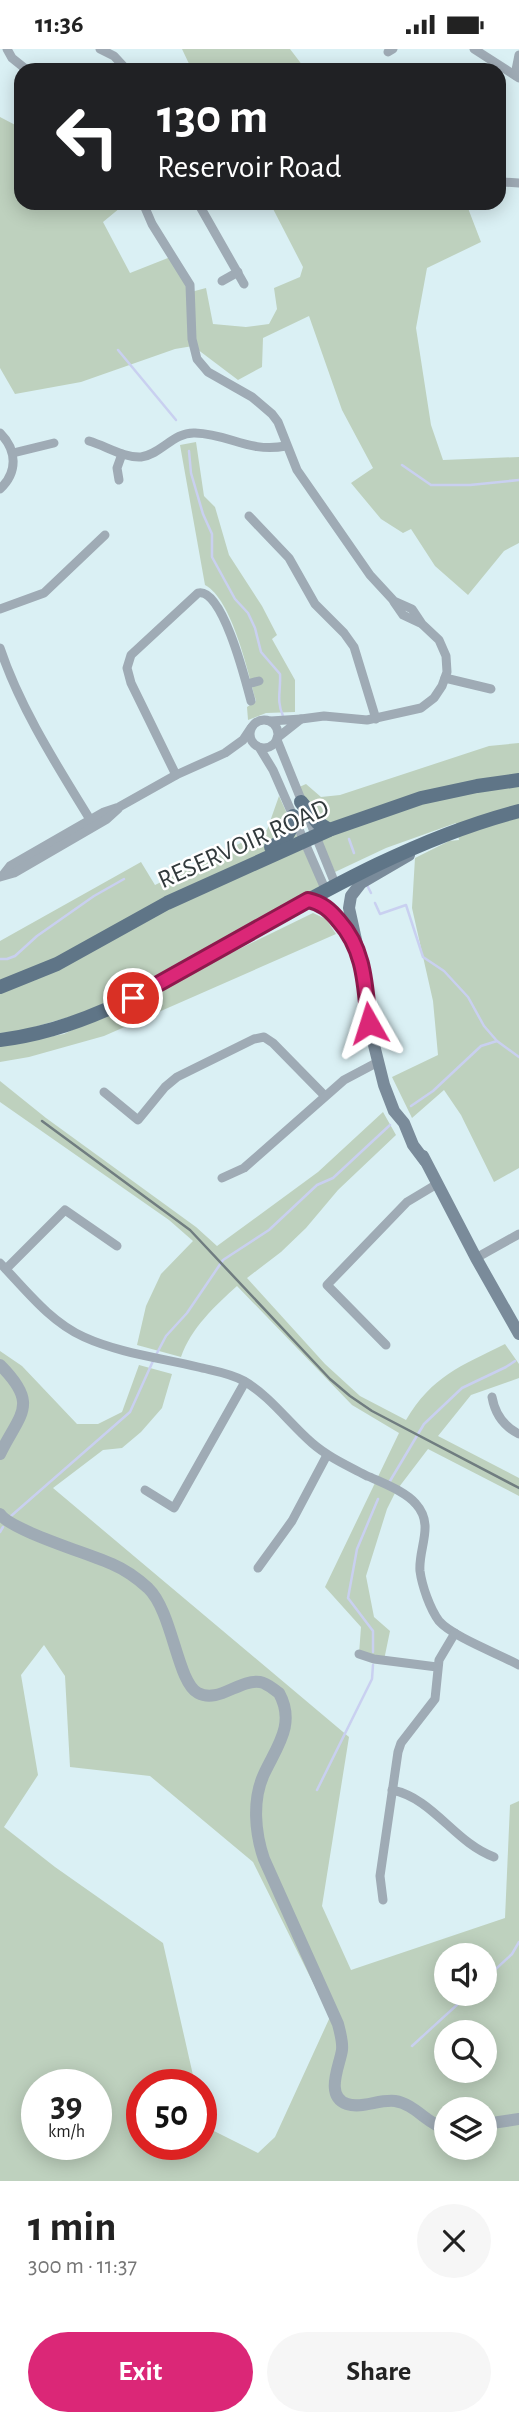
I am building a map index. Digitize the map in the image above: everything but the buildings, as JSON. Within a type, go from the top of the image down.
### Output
[{"type":"main road","name":"RESERVOIR ROAD","points":[[0,987],[57,964],[190,892],[316,835],[421,798],[519,781]]},
{"type":"main road","points":[[301,802],[318,823],[316,835]]},
{"type":"main road","points":[[1,1040],[42,1033],[109,1010],[331,888],[423,844],[474,824],[519,811]]},
{"type":"main road","points":[[190,892],[212,875],[284,840],[293,826],[293,815]]},
{"type":"main road","points":[[423,844],[402,860],[361,883],[351,896],[349,908],[371,1033],[377,1062],[397,1107],[408,1119],[425,1161],[516,1329],[519,1342]]},
{"type":"main road","points":[[308,900],[329,910],[351,937],[359,954]]},
{"type":"street","points":[[7,49],[18,63]]},
{"type":"street","points":[[100,49],[114,56],[120,63]]},
{"type":"street","points":[[474,49],[496,63]]},
{"type":"street","points":[[517,77],[519,55]]},
{"type":"street","points":[[1,874],[10,866],[176,775],[225,753],[243,740],[261,720],[324,716],[356,720],[376,719],[421,708],[434,698],[445,678],[447,664],[439,641],[422,624],[403,615],[370,575],[297,470],[278,422],[264,406],[208,372],[197,359],[192,339],[190,285],[146,210]]},
{"type":"street","points":[[202,210],[244,283]]},
{"type":"street","points":[[222,281],[238,272]]},
{"type":"street","points":[[0,433],[13,453],[13,470],[0,489]]},
{"type":"street","points":[[89,441],[122,454],[143,456],[181,435],[196,433],[264,449],[286,446]]},
{"type":"street","points":[[13,453],[54,443]]},
{"type":"street","points":[[119,480],[117,468],[122,454]]},
{"type":"street","points":[[249,516],[289,558],[315,604],[354,647],[376,719]]},
{"type":"street","points":[[0,609],[44,593],[105,535]]},
{"type":"street","points":[[176,775],[127,675],[127,668],[131,655],[192,597],[203,592],[214,600],[231,635],[251,701]]},
{"type":"street","points":[[0,648],[30,714],[92,823]]},
{"type":"street","points":[[445,678],[491,689]]},
{"type":"street","points":[[247,684],[259,681]]},
{"type":"street","points":[[225,753],[271,746],[302,719]]},
{"type":"street","points":[[269,721],[277,730],[277,739],[301,802]]},
{"type":"street","points":[[251,728],[250,737],[273,770],[293,815],[316,835],[331,888]]},
{"type":"street","points":[[104,1092],[138,1121],[165,1087],[177,1077],[254,1039],[264,1037],[324,1095]]},
{"type":"street","points":[[222,1178],[244,1168],[324,1095],[353,1074],[377,1062]]},
{"type":"street","points":[[386,1345],[327,1285],[407,1202],[437,1184]]},
{"type":"street","points":[[117,1246],[65,1210],[3,1266],[49,1313],[69,1329],[98,1342],[233,1376],[245,1382],[327,1455],[411,1500],[422,1512],[426,1533],[420,1572],[432,1610],[441,1623],[455,1633],[519,1665]]},
{"type":"street","points":[[476,1258],[519,1234]]},
{"type":"street","points":[[0,1365],[17,1382],[23,1399],[22,1414],[0,1454]]},
{"type":"street","points":[[145,1490],[174,1508],[245,1382]]},
{"type":"street","points":[[492,1397],[496,1413],[505,1425],[519,1434]]},
{"type":"street","points":[[258,1568],[292,1521],[327,1455]]},
{"type":"street","points":[[0,1514],[4,1520],[23,1529],[129,1572],[150,1591],[163,1611],[182,1670],[194,1691],[213,1696],[259,1682],[279,1693],[287,1716],[284,1737],[264,1775],[257,1799],[258,1841],[338,2024],[343,2048],[334,2080],[335,2092],[346,2104],[397,2101],[408,2105],[434,2125]]},
{"type":"street","points":[[383,1899],[379,1880],[399,1747],[437,1693],[437,1667],[455,1633]]},
{"type":"street","points":[[359,1654],[374,1659],[437,1667]]},
{"type":"street","points":[[392,1790],[412,1795],[470,1845],[494,1857]]},
{"type":"street","points":[[497,2122],[519,2119]]},
{"type":"green space","points":[[182,49],[290,49],[301,63],[189,63]]},
{"type":"green space","points":[[0,117],[14,124],[14,210],[118,210],[103,222],[130,273],[173,256],[191,292],[206,288],[213,324],[246,327],[269,324],[277,309],[274,288],[300,277],[303,267],[274,210],[469,210],[481,242],[427,268],[416,328],[431,425],[443,460],[519,457],[519,543],[504,551],[468,595],[435,566],[411,529],[403,533],[381,519],[351,483],[373,468],[342,410],[309,316],[263,338],[262,367],[238,380],[193,346],[175,349],[81,382],[15,394],[0,368]]},
{"type":"green space","points":[[196,442],[204,496],[215,507],[229,555],[277,635],[272,639],[295,680],[295,712],[266,713],[248,720],[247,707],[256,701],[238,637],[223,605],[205,585],[180,445]]},
{"type":"green space","points":[[519,743],[519,1168],[494,1182],[461,1115],[444,1090],[412,1118],[392,1077],[438,1055],[433,1001],[412,908],[415,858],[449,841],[459,840],[456,823],[386,848],[335,872],[297,788],[306,784],[321,797],[340,795],[489,746]]},
{"type":"green space","points":[[279,796],[320,886],[93,1010],[17,1032],[0,1033],[0,941],[141,862],[155,885],[267,830]]},
{"type":"green space","points":[[313,913],[326,919],[336,934],[104,1036],[29,1057],[0,1062],[0,1046],[64,1034]]},
{"type":"green space","points":[[0,1081],[46,1118],[196,1227],[217,1246],[318,1172],[383,1112],[396,1135],[338,1190],[306,1228],[281,1252],[247,1278],[325,1364],[360,1396],[406,1420],[437,1382],[505,1344],[519,1364],[519,1378],[471,1395],[438,1436],[519,1478],[519,1496],[428,1449],[396,1491],[387,1509],[366,1576],[374,1617],[390,1631],[384,1660],[359,1654],[361,1627],[325,1587],[399,1433],[352,1405],[237,1286],[197,1327],[181,1357],[137,1345],[146,1306],[161,1274],[193,1241],[169,1220],[0,1102]]},
{"type":"green space","points":[[0,1351],[22,1366],[77,1424],[98,1424],[122,1412],[139,1365],[172,1374],[162,1408],[141,1432],[122,1448],[103,1450],[53,1488],[349,1737],[322,1906],[351,1970],[505,1918],[510,1805],[519,1801],[519,2181],[0,2181]],"holes":[[[44,1645],[65,1676],[70,1767],[150,1776],[253,1862],[330,2017],[275,2137],[258,2153],[217,2132],[217,2160],[126,2160],[126,2069],[192,2069],[163,1943],[55,1867],[4,1827],[38,1775],[21,1675]]]},
{"type":"waterway","points":[[118,350],[176,420]]},
{"type":"waterway","points":[[189,451],[191,473],[212,534],[212,557],[235,599],[248,613],[261,652],[280,674],[279,700],[283,716]]},
{"type":"waterway","points":[[402,465],[431,485],[470,485],[519,480]]},
{"type":"waterway","points":[[349,839],[354,853]]},
{"type":"waterway","points":[[0,959],[15,956],[37,936],[94,896],[124,879]]},
{"type":"waterway","points":[[367,885],[371,893]]},
{"type":"waterway","points":[[375,903],[380,914],[406,905],[423,957],[444,971],[468,997],[484,1026],[497,1041]]},
{"type":"waterway","points":[[411,1106],[433,1091],[481,1046],[497,1041],[519,1057]]},
{"type":"waterway","points":[[156,1355],[166,1336],[187,1313],[223,1260],[269,1230],[317,1185],[333,1178],[390,1125]]},
{"type":"waterway","points":[[11,1516],[130,1412],[153,1361]]},
{"type":"waterway","points":[[390,1481],[424,1424],[462,1388],[515,1361]]},
{"type":"waterway","points":[[373,1652],[373,1631],[348,1598],[357,1549],[378,1499]]},
{"type":"waterway","points":[[0,1532],[3,1527]]},
{"type":"waterway","points":[[317,1790],[372,1679],[373,1665]]},
{"type":"waterway","points":[[497,1968],[512,1954],[519,1942]]},
{"type":"waterway","points":[[412,2046],[456,2006]]},
{"type":"railway","points":[[42,1121],[190,1230],[330,1379],[350,1396],[372,1411],[519,1488]]},
{"type":"route","points":[[133,998],[308,900],[329,910],[351,937],[362,967],[369,1023]]}]
